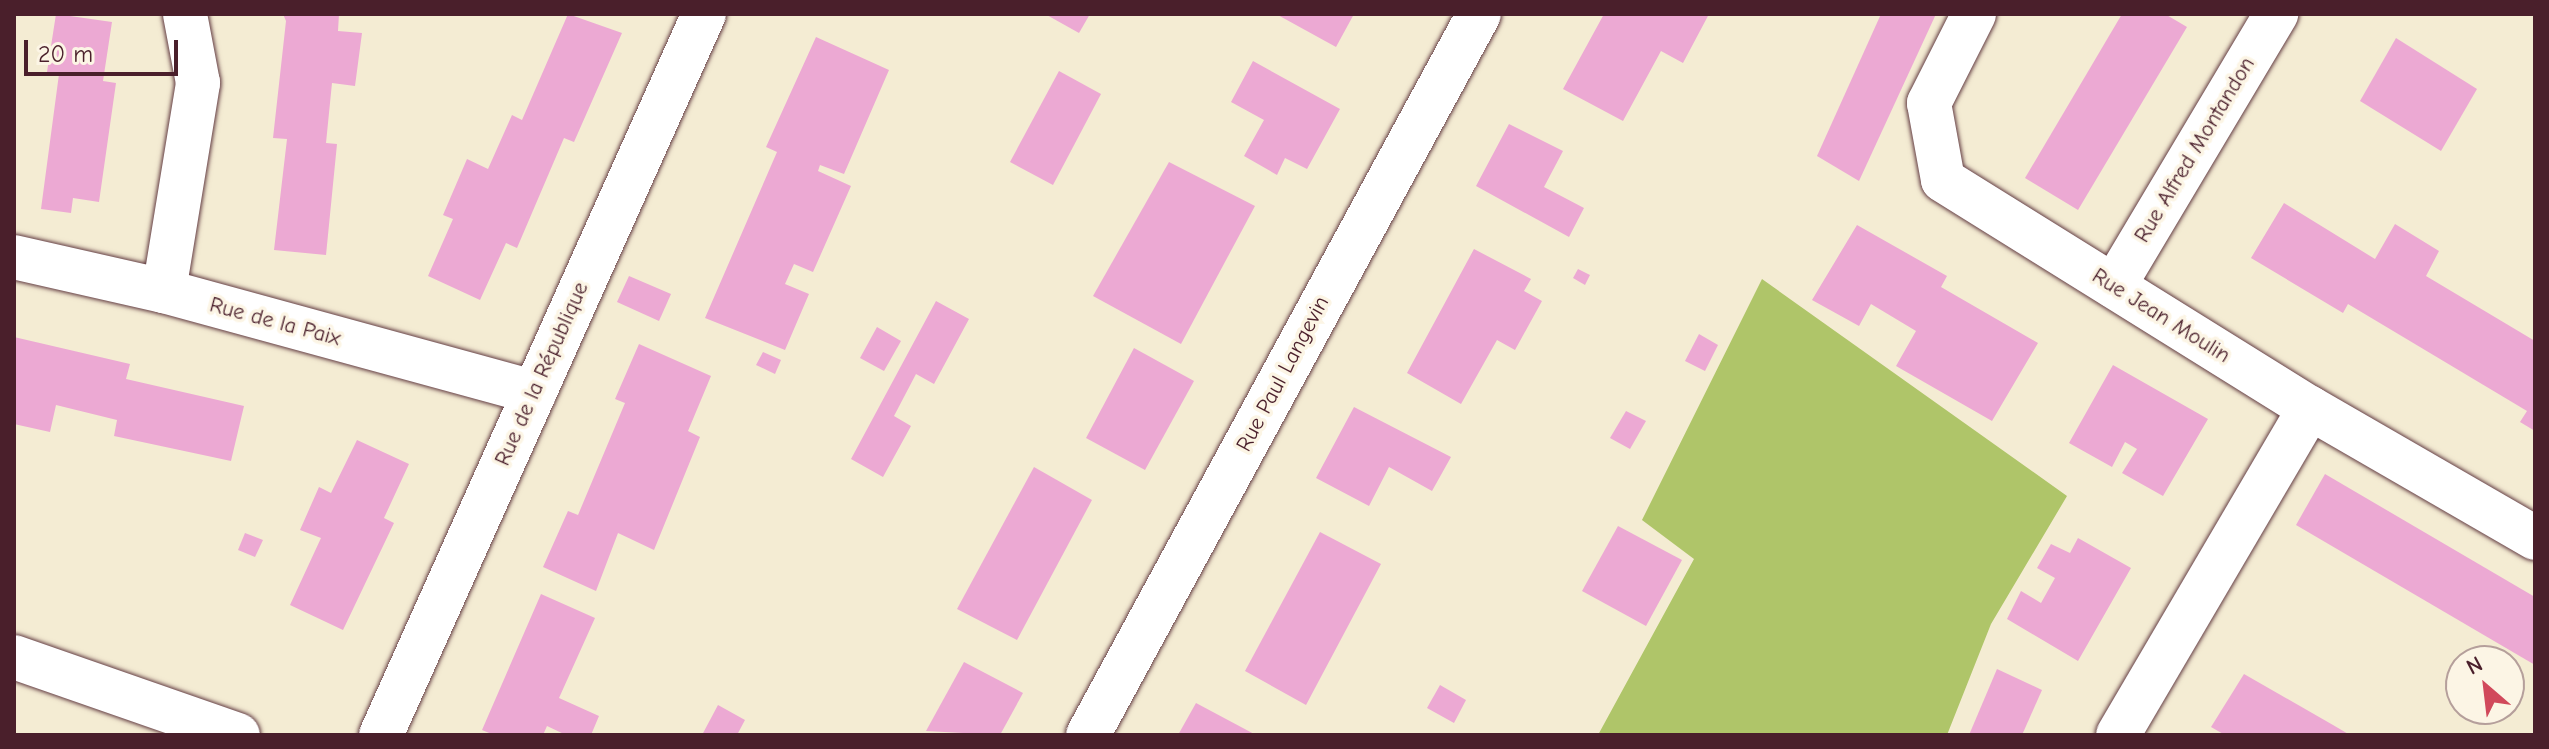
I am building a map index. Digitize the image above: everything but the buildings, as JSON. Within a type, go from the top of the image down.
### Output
[{"type":"street","points":[[164,291],[198,83],[185,14]]},
{"type":"street","name":"Rue de la République","points":[[381,735],[704,14]]},
{"type":"street","name":"Rue Paul Langevin","points":[[1088,735],[1479,14]]},
{"type":"street","name":"Rue Jean Moulin","points":[[1974,14],[1929,103],[1943,180],[2310,408],[2535,538]]},
{"type":"street","name":"Rue Alfred Montandon","points":[[2114,286],[2276,14]]},
{"type":"street","name":"Rue de la Paix","points":[[14,257],[164,291],[534,392]]},
{"type":"street","points":[[2118,735],[2310,408]]},
{"type":"street","points":[[14,657],[238,735]]},
{"type":"green space","points":[[1762,279],[2067,496],[1991,624],[1947,735],[1598,735],[1694,559],[1642,520]]}]
